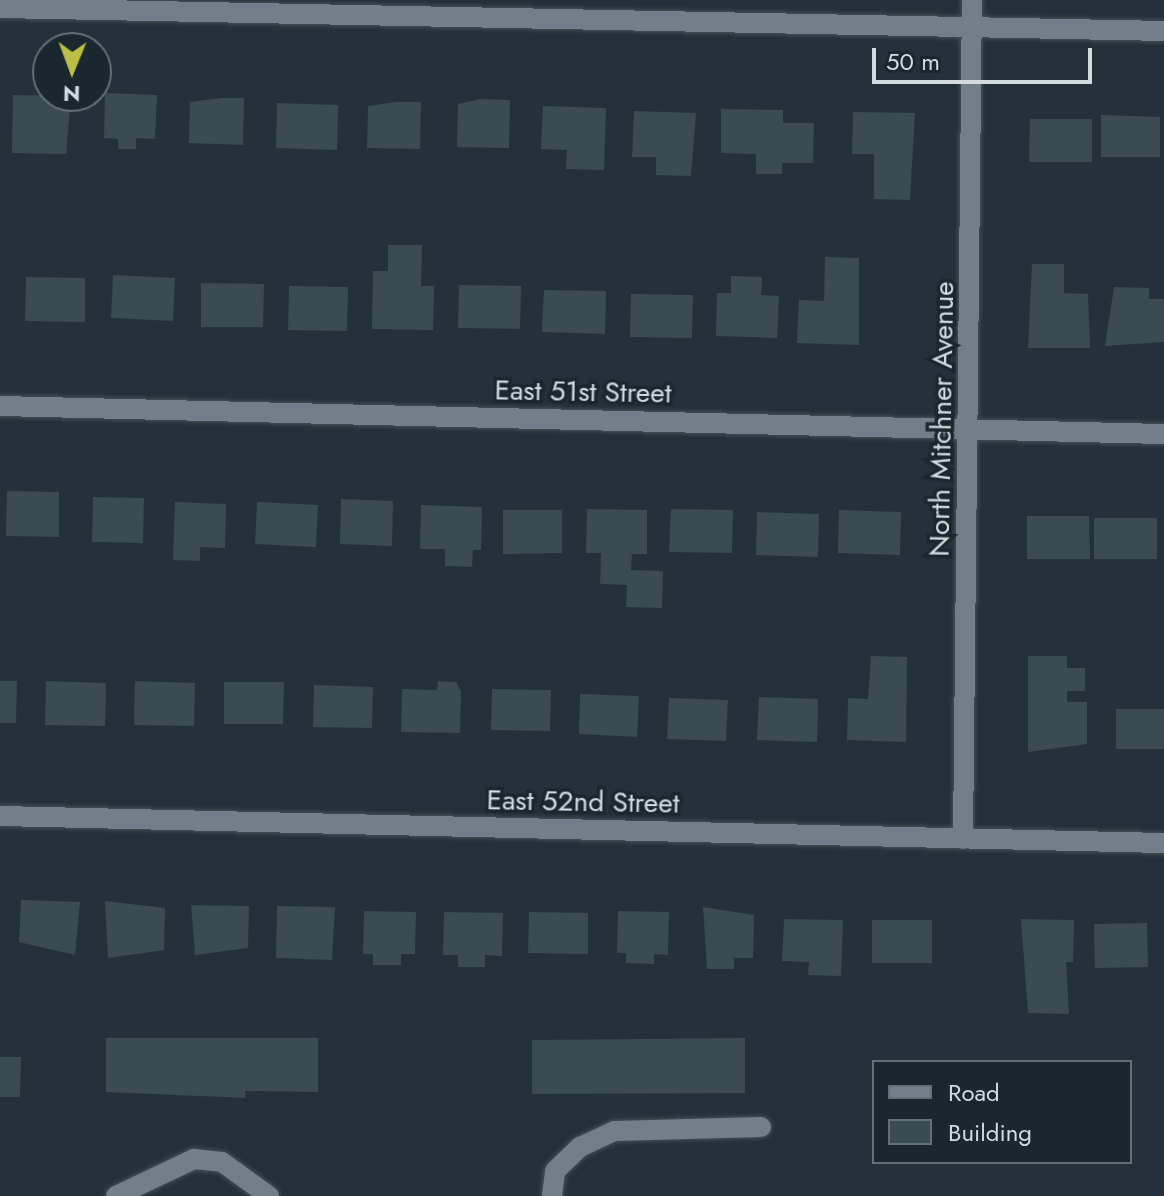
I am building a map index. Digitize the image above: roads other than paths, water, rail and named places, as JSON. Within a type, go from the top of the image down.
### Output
[{"type":"street","name":"North Mitchner Avenue","points":[[963,839],[971,429],[972,0]]},
{"type":"street","points":[[0,8],[1164,31]]},
{"type":"street","name":"East 51st Street","points":[[0,406],[1164,434]]},
{"type":"street","name":"East 52nd Street","points":[[0,816],[1164,843]]},
{"type":"street","points":[[552,1196],[555,1171],[580,1147],[615,1131],[761,1127]]},
{"type":"street","points":[[116,1196],[194,1159],[222,1162],[269,1196]]}]
